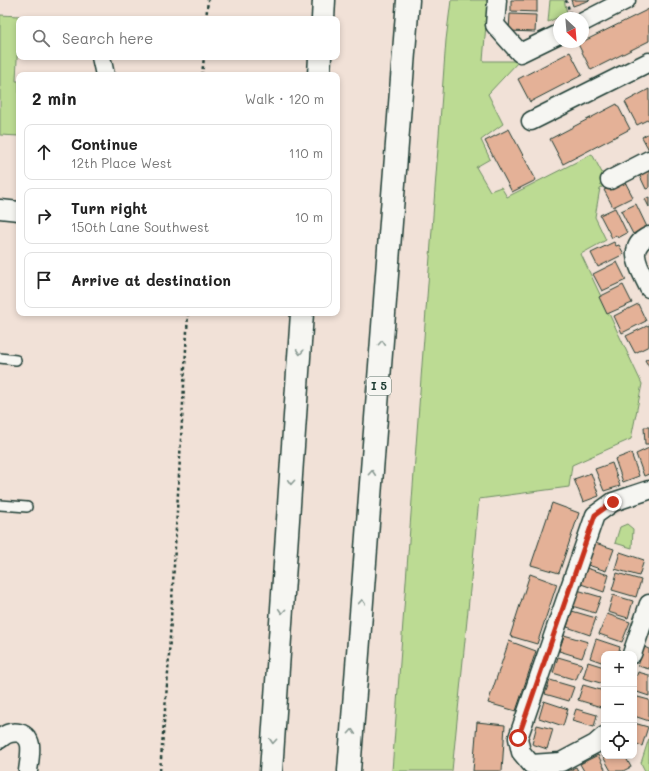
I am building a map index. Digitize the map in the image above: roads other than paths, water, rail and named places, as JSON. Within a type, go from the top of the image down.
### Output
[{"type":"highway","points":[[323,16],[324,0]]},
{"type":"highway","name":"I 5","points":[[349,771],[408,0]]},
{"type":"highway","points":[[319,72],[320,60]]},
{"type":"highway","points":[[271,771],[302,316]]},
{"type":"street","points":[[497,0],[495,25],[520,53],[553,37]]},
{"type":"street","points":[[589,19],[623,1]]},
{"type":"street","points":[[102,60],[104,72]]},
{"type":"street","points":[[531,121],[649,62]]},
{"type":"street","points":[[610,180],[649,160]]},
{"type":"street","points":[[0,209],[16,211]]},
{"type":"street","points":[[649,236],[642,240],[636,248],[634,256],[649,288]]},
{"type":"street","points":[[601,739],[595,744],[561,762],[531,764],[521,752],[518,738],[595,515],[613,502],[649,490]]},
{"type":"street","points":[[633,651],[649,604]]},
{"type":"street","points":[[0,739],[8,733],[14,732],[25,736],[30,748],[28,771]]},
{"type":"lane","points":[[0,358],[16,360]]},
{"type":"lane","points":[[0,505],[27,507]]}]
